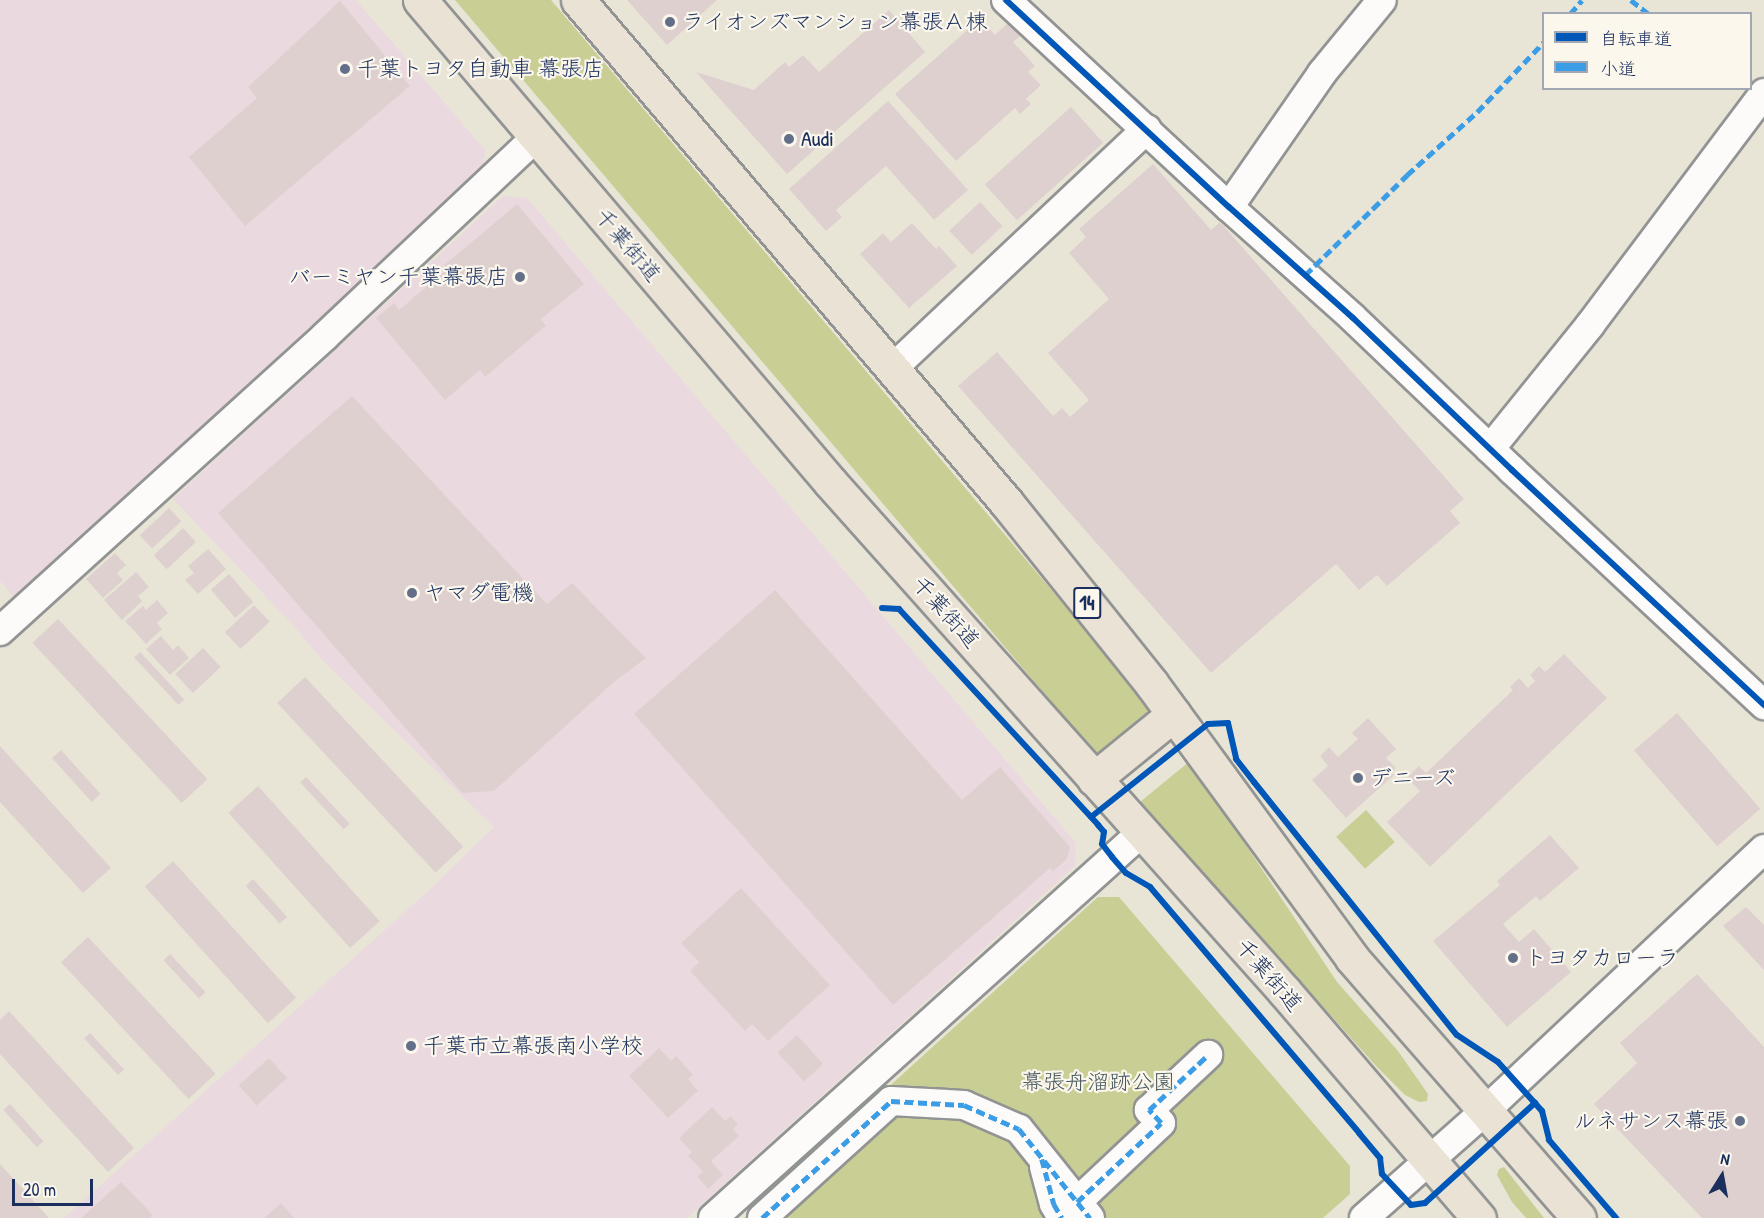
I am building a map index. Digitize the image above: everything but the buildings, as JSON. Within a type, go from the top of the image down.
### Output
[{"type":"highway","name":"千葉街道","points":[[420,0],[830,482],[1300,1010],[1479,1218]]},
{"type":"highway","name":"14","points":[[578,0],[1006,502],[1174,714],[1352,958],[1484,1112],[1579,1218]]},
{"type":"highway","points":[[1094,779],[1174,714]]},
{"type":"street","points":[[1006,0],[1229,207],[1353,318],[1764,705]]},
{"type":"street","points":[[1229,207],[1322,73],[1382,0]]},
{"type":"street","points":[[1490,449],[1597,316],[1764,93]]},
{"type":"street","points":[[892,369],[1147,129]]},
{"type":"street","points":[[0,631],[324,337],[536,137]]},
{"type":"street","points":[[713,1218],[1142,831]]},
{"type":"street","points":[[1364,1218],[1427,1159],[1484,1112],[1764,849]]},
{"type":"street","points":[[762,1218],[891,1101],[964,1104],[1020,1129],[1040,1154],[1076,1213],[1161,1123],[1149,1110],[1208,1055]]},
{"type":"shaded area","points":[[0,0],[356,0],[485,150],[483,170],[16,599],[0,581]]},
{"type":"shaded area","points":[[503,196],[527,198],[1076,843],[1075,866],[687,1218],[64,1218],[427,892],[494,827],[323,661],[294,626],[173,499]]},
{"type":"green space","points":[[455,0],[551,0],[1151,707],[1149,711],[1099,752],[1094,752]]},
{"type":"green space","points":[[1190,761],[1337,982],[1398,1051],[1428,1094],[1427,1101],[1419,1102],[1405,1095],[1376,1066],[1140,802]]},
{"type":"green space","points":[[1366,810],[1395,842],[1365,869],[1336,837]]},
{"type":"green space","name":"幕張舟溜跡公園","points":[[1098,897],[1119,897],[1350,1166],[1350,1194],[1323,1218],[744,1218]]},
{"type":"green space","points":[[1504,1167],[1544,1218],[1526,1218],[1512,1202],[1497,1175],[1499,1169]]},
{"type":"marked path","points":[[1572,12],[1582,0]]},
{"type":"marked path","points":[[1631,0],[1646,12]]},
{"type":"marked path","points":[[1305,275],[1407,175],[1477,112],[1542,44]]},
{"type":"marked path","points":[[1077,1202],[1161,1123],[1149,1110],[1208,1055]]},
{"type":"marked path","points":[[762,1218],[891,1101],[964,1105],[1019,1129],[1090,1218]]},
{"type":"marked path","points":[[1042,1159],[1054,1204],[1062,1218]]},
{"type":"cycle path","points":[[1006,0],[1229,207],[1353,318],[1764,705]]},
{"type":"cycle path","points":[[882,608],[899,609],[1098,825],[1104,832],[1102,844],[1112,857],[1126,873],[1150,887],[1380,1158],[1382,1174],[1411,1205],[1425,1203],[1535,1103]]},
{"type":"cycle path","points":[[1091,817],[1208,724],[1228,723],[1236,759],[1254,782],[1457,1035],[1498,1062],[1542,1111],[1549,1140],[1616,1218]]},
{"type":"place","name":"ライオンズマンション幕張Ａ棟","points":[[670,22]]},
{"type":"place","name":"千葉トヨタ自動車 幕張店","points":[[345,69]]},
{"type":"place","name":"Audi","points":[[789,139]]},
{"type":"place","name":"バーミヤン千葉幕張店","points":[[520,277]]},
{"type":"place","name":"ヤマダ電機","points":[[412,593]]},
{"type":"place","name":"デニーズ","points":[[1358,778]]},
{"type":"place","name":"トヨタカローラ","points":[[1513,958]]},
{"type":"place","name":"千葉市立幕張南小学校","points":[[411,1046]]},
{"type":"place","name":"ルネサンス幕張","points":[[1740,1121]]}]
